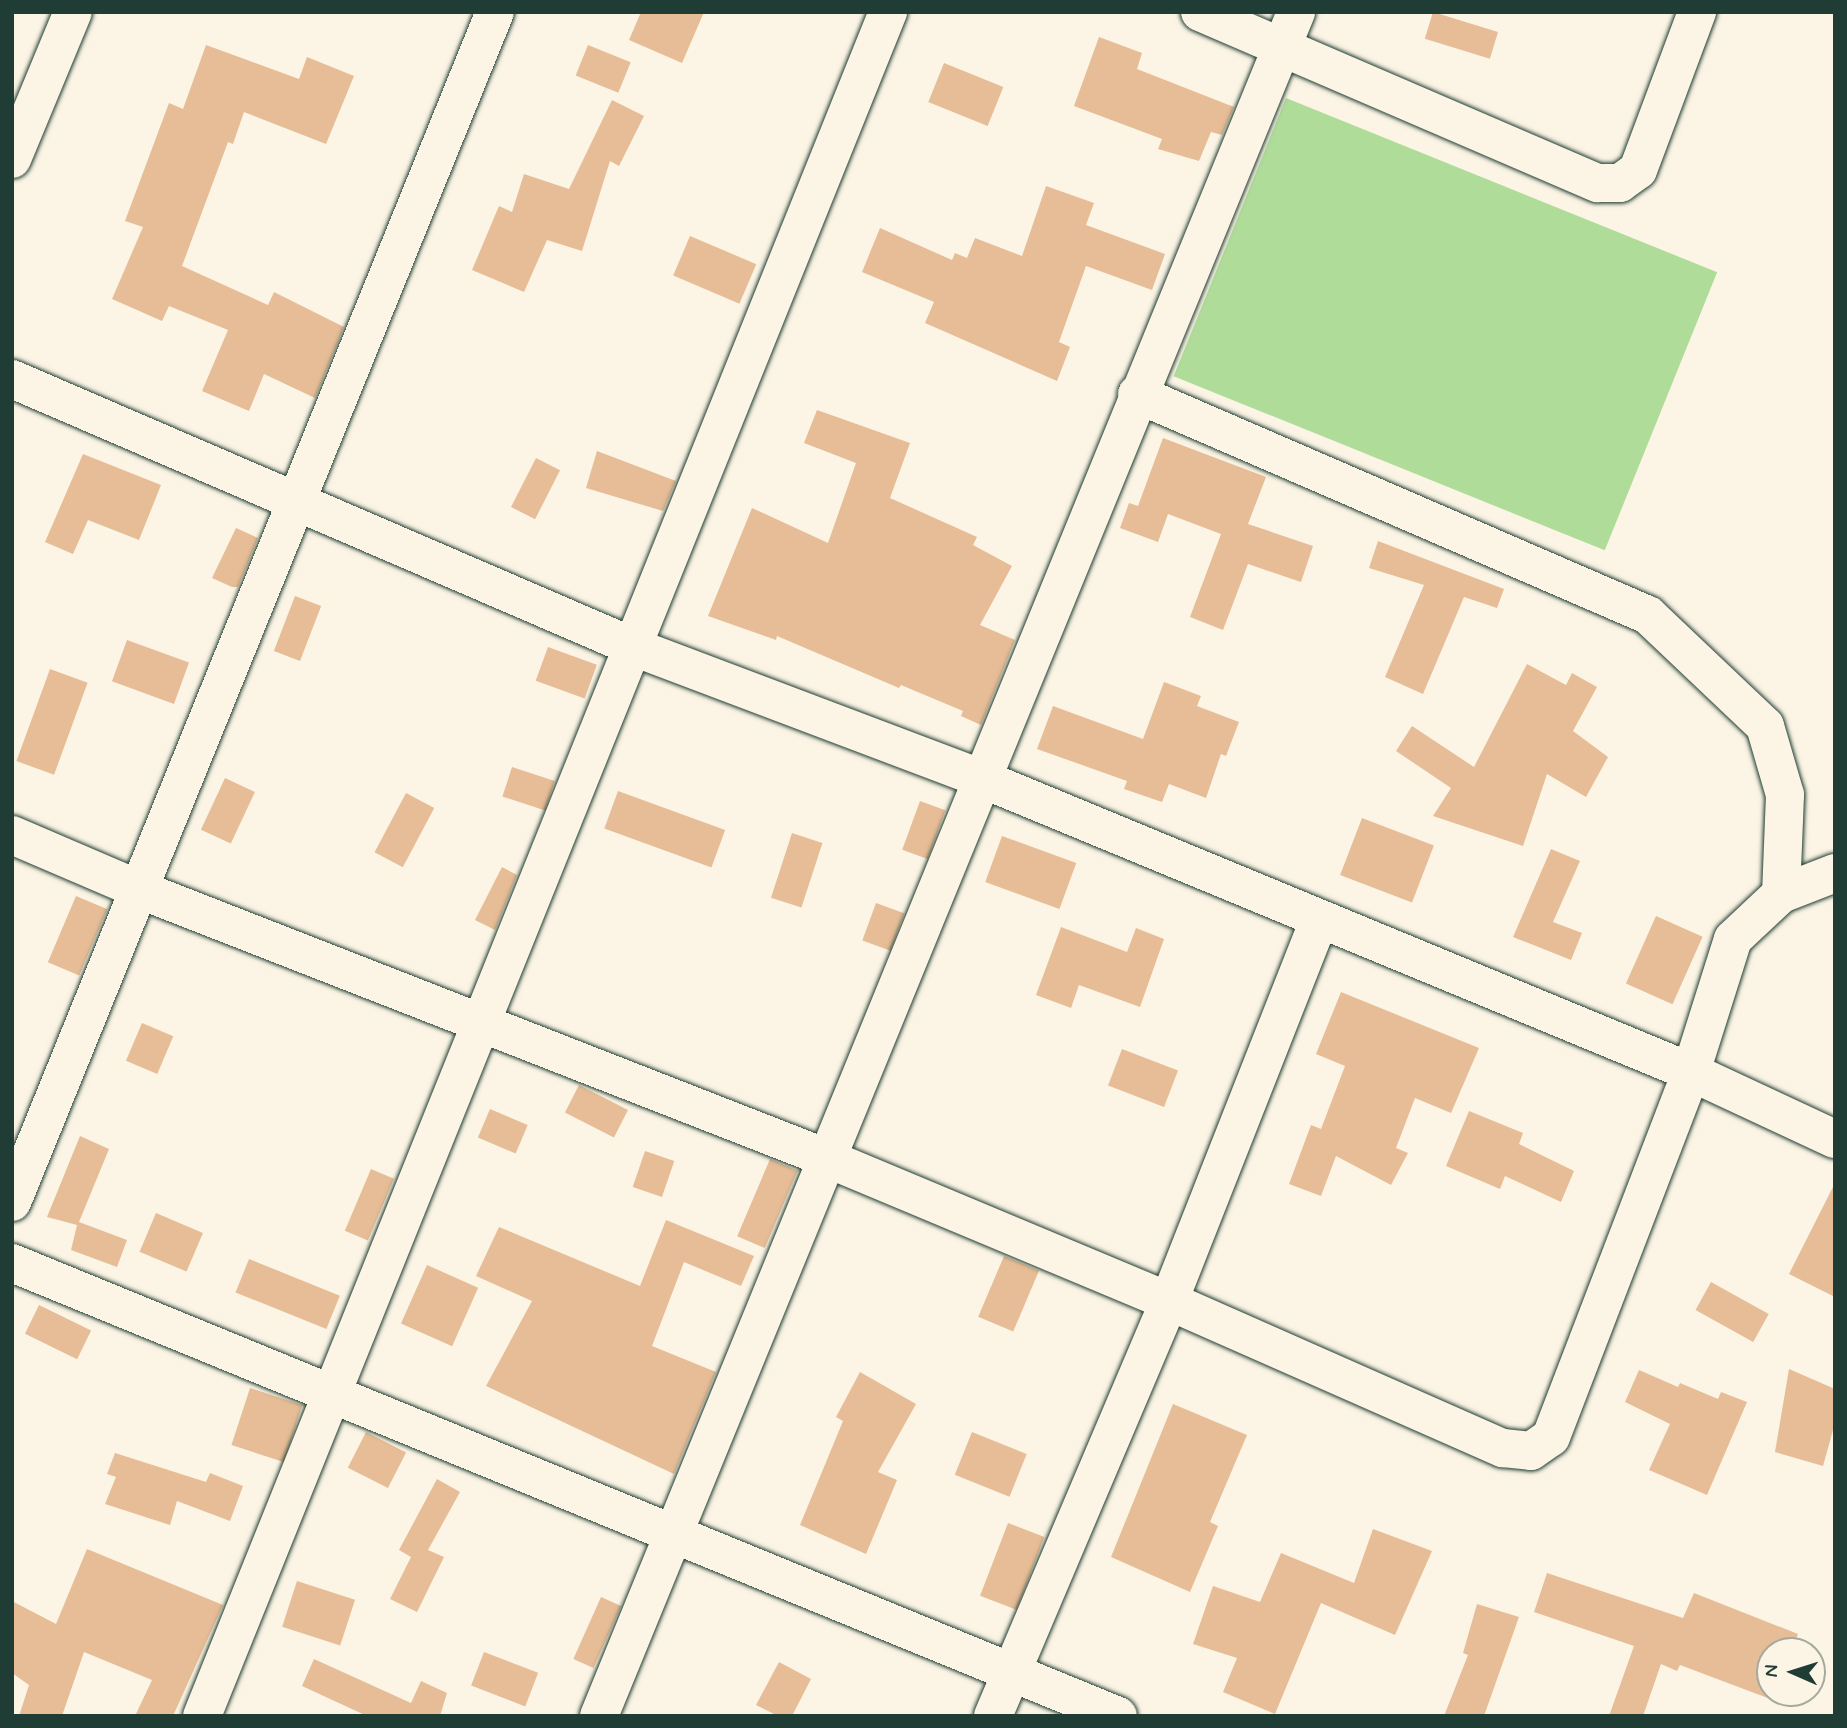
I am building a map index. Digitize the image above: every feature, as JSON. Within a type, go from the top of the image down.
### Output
[{"type":"street","points":[[12,159],[73,12]]},
{"type":"street","points":[[12,1202],[495,12]]},
{"type":"street","points":[[202,1716],[333,1397],[479,1024],[636,648],[888,12]]},
{"type":"street","points":[[1200,12],[1289,29],[1598,183],[1620,183],[1638,170],[1697,12]]},
{"type":"street","points":[[599,1716],[824,1157],[1289,29]]},
{"type":"street","points":[[12,379],[297,505],[636,648],[980,778],[1691,1072],[1835,1139]]},
{"type":"street","points":[[1137,394],[1648,615],[1765,726],[1785,795],[1781,894]]},
{"type":"street","points":[[12,835],[138,889],[824,1157],[1169,1301],[1503,1448],[1531,1451],[1550,1437],[1691,1072],[1733,939],[1781,894],[1835,873]]},
{"type":"street","points":[[993,1716],[1169,1301],[1319,920]]},
{"type":"street","points":[[12,1263],[333,1397],[1118,1716]]},
{"type":"green space","points":[[1286,98],[1717,272],[1605,550],[1174,376]]},
{"type":"building","points":[[641,12],[704,12],[682,63],[629,40]]},
{"type":"building","points":[[1433,12],[1498,32],[1490,59],[1425,39]]},
{"type":"building","points":[[1099,37],[1142,53],[1137,69],[1234,107],[1222,135],[1211,132],[1199,161],[1158,149],[1162,139],[1074,106]]},
{"type":"building","points":[[206,45],[299,79],[307,57],[354,76],[326,144],[244,112],[233,144],[228,142],[182,266],[268,305],[274,292],[344,327],[315,398],[264,374],[249,411],[202,391],[228,330],[169,306],[162,321],[112,299],[143,227],[125,221],[169,103],[183,109]]},
{"type":"building","points":[[588,45],[631,62],[618,93],[576,76]]},
{"type":"building","points":[[944,63],[1003,87],[988,126],[928,102]]},
{"type":"building","points":[[612,100],[644,116],[619,166],[610,161],[582,251],[547,240],[524,292],[472,270],[499,206],[512,212],[524,174],[569,189]]},
{"type":"building","points":[[1046,186],[1094,203],[1086,225],[1165,254],[1152,290],[1086,266],[1059,342],[1070,347],[1057,381],[925,323],[934,302],[862,272],[880,228],[952,260],[955,253],[967,258],[975,238],[1022,256]]},
{"type":"building","points":[[690,236],[756,264],[739,304],[673,276]]},
{"type":"building","points":[[817,410],[910,443],[890,498],[977,537],[973,545],[1012,566],[980,625],[1015,640],[981,725],[961,716],[963,711],[901,685],[899,688],[777,636],[776,640],[708,616],[752,508],[828,543],[856,463],[804,443]]},
{"type":"building","points":[[1163,438],[1266,477],[1248,524],[1313,546],[1301,582],[1248,564],[1223,630],[1190,617],[1221,534],[1168,514],[1158,542],[1120,528],[1129,503],[1138,506]]},
{"type":"building","points":[[597,451],[676,481],[663,511],[586,488]]},
{"type":"building","points":[[83,454],[161,485],[139,540],[88,520],[73,554],[45,542]]},
{"type":"building","points":[[536,458],[560,470],[535,519],[511,507]]},
{"type":"building","points":[[236,528],[258,538],[238,587],[232,587],[212,578]]},
{"type":"building","points":[[1378,541],[1504,589],[1497,608],[1464,597],[1423,694],[1385,677],[1424,585],[1369,568]]},
{"type":"building","points":[[295,596],[321,606],[300,661],[274,651]]},
{"type":"building","points":[[127,640],[189,663],[174,704],[112,681]]},
{"type":"building","points":[[548,647],[597,665],[585,699],[536,681]]},
{"type":"building","points":[[1527,664],[1566,685],[1572,673],[1597,687],[1573,731],[1608,757],[1586,797],[1547,774],[1523,846],[1433,816],[1451,788],[1396,751],[1412,726],[1474,767]]},
{"type":"building","points":[[50,669],[88,683],[54,775],[16,761]]},
{"type":"building","points":[[1164,682],[1201,696],[1197,706],[1239,722],[1226,756],[1221,754],[1206,798],[1169,784],[1162,802],[1124,789],[1127,781],[1037,749],[1053,706],[1143,739]]},
{"type":"building","points":[[512,767],[555,781],[545,810],[502,796]]},
{"type":"building","points":[[225,778],[255,792],[231,844],[201,830]]},
{"type":"building","points":[[618,791],[725,830],[711,868],[604,829]]},
{"type":"building","points":[[406,793],[434,808],[403,867],[375,852]]},
{"type":"building","points":[[920,801],[945,810],[928,859],[902,850]]},
{"type":"building","points":[[1362,818],[1434,846],[1412,903],[1340,875]]},
{"type":"building","points":[[792,833],[822,843],[801,908],[771,898]]},
{"type":"building","points":[[1002,836],[1076,863],[1059,909],[985,882]]},
{"type":"building","points":[[1551,849],[1580,861],[1553,922],[1582,933],[1571,960],[1513,937]]},
{"type":"building","points":[[502,867],[517,875],[495,930],[475,920]]},
{"type":"building","points":[[76,896],[107,909],[79,976],[48,962]]},
{"type":"building","points":[[876,903],[904,913],[891,951],[862,941]]},
{"type":"building","points":[[1656,916],[1703,937],[1672,1004],[1626,984]]},
{"type":"building","points":[[1061,927],[1127,952],[1136,928],[1164,939],[1140,1007],[1079,985],[1071,1008],[1036,995]]},
{"type":"building","points":[[1341,992],[1479,1048],[1451,1113],[1415,1098],[1396,1148],[1408,1153],[1391,1185],[1336,1156],[1321,1196],[1289,1184],[1311,1125],[1321,1129],[1345,1066],[1316,1054]]},
{"type":"building","points":[[142,1023],[173,1036],[157,1074],[126,1061]]},
{"type":"building","points":[[1122,1049],[1178,1071],[1164,1107],[1108,1085]]},
{"type":"building","points":[[579,1085],[628,1110],[614,1138],[565,1113]]},
{"type":"building","points":[[490,1109],[528,1125],[516,1154],[478,1138]]},
{"type":"building","points":[[1469,1111],[1523,1133],[1519,1144],[1574,1171],[1561,1202],[1505,1176],[1500,1189],[1446,1166]]},
{"type":"building","points":[[80,1136],[109,1149],[79,1222],[127,1240],[117,1267],[71,1250],[77,1225],[47,1217]]},
{"type":"building","points":[[645,1151],[674,1161],[662,1197],[633,1187]]},
{"type":"building","points":[[770,1159],[798,1171],[765,1248],[737,1236]]},
{"type":"building","points":[[371,1169],[394,1179],[368,1240],[345,1231]]},
{"type":"building","points":[[1835,1183],[1835,1297],[1789,1274]]},
{"type":"building","points":[[156,1213],[203,1233],[187,1272],[140,1252]]},
{"type":"building","points":[[666,1220],[754,1256],[741,1286],[684,1262],[652,1346],[716,1372],[674,1474],[486,1386],[532,1301],[476,1276],[499,1227],[640,1286]]},
{"type":"building","points":[[1004,1256],[1039,1271],[1013,1332],[978,1317]]},
{"type":"building","points":[[249,1259],[340,1296],[326,1329],[236,1292]]},
{"type":"building","points":[[427,1265],[478,1288],[452,1346],[401,1323]]},
{"type":"building","points":[[1711,1282],[1769,1314],[1753,1342],[1695,1310]]},
{"type":"building","points":[[39,1305],[91,1330],[77,1359],[25,1334]]},
{"type":"building","points":[[1789,1369],[1835,1389],[1835,1423],[1823,1466],[1775,1452]]},
{"type":"building","points":[[1639,1370],[1678,1387],[1680,1383],[1718,1399],[1721,1392],[1747,1402],[1707,1495],[1649,1470],[1670,1424],[1625,1402]]},
{"type":"building","points":[[860,1372],[916,1404],[878,1472],[897,1480],[866,1554],[800,1525],[843,1421],[836,1417]]},
{"type":"building","points":[[250,1388],[302,1405],[284,1462],[231,1445]]},
{"type":"building","points":[[1173,1404],[1247,1435],[1210,1522],[1218,1526],[1190,1592],[1111,1557]]},
{"type":"building","points":[[366,1432],[406,1452],[388,1488],[348,1468]]},
{"type":"building","points":[[972,1432],[1027,1454],[1009,1497],[955,1475]]},
{"type":"building","points":[[115,1453],[206,1482],[210,1473],[243,1486],[230,1521],[177,1501],[170,1525],[105,1504],[116,1477],[107,1474]]},
{"type":"building","points":[[437,1479],[460,1492],[428,1550],[444,1557],[417,1612],[390,1599],[411,1557],[399,1550]]},
{"type":"building","points":[[1008,1523],[1044,1537],[1016,1610],[980,1596]]},
{"type":"building","points":[[1373,1529],[1432,1551],[1395,1635],[1321,1603],[1275,1714],[1223,1692],[1237,1658],[1193,1644],[1213,1586],[1260,1602],[1281,1553],[1354,1583]]},
{"type":"building","points":[[87,1549],[223,1605],[173,1716],[135,1716],[152,1680],[84,1652],[62,1716],[19,1716],[29,1685],[12,1673],[12,1601],[56,1624]]},
{"type":"building","points":[[1547,1573],[1683,1618],[1694,1593],[1798,1634],[1797,1637],[1756,1637],[1756,1694],[1680,1665],[1677,1671],[1661,1664],[1643,1716],[1609,1716],[1634,1646],[1534,1612]]},
{"type":"building","points":[[297,1581],[355,1600],[340,1646],[282,1627]]},
{"type":"building","points":[[601,1597],[621,1606],[593,1668],[573,1659]]},
{"type":"building","points":[[1477,1604],[1519,1617],[1484,1716],[1444,1716],[1468,1655],[1463,1653]]},
{"type":"building","points":[[484,1652],[538,1673],[525,1706],[471,1686]]},
{"type":"building","points":[[314,1659],[411,1703],[421,1681],[447,1693],[440,1716],[367,1716],[302,1686]]},
{"type":"building","points":[[779,1662],[811,1679],[792,1716],[778,1716],[756,1705]]}]
